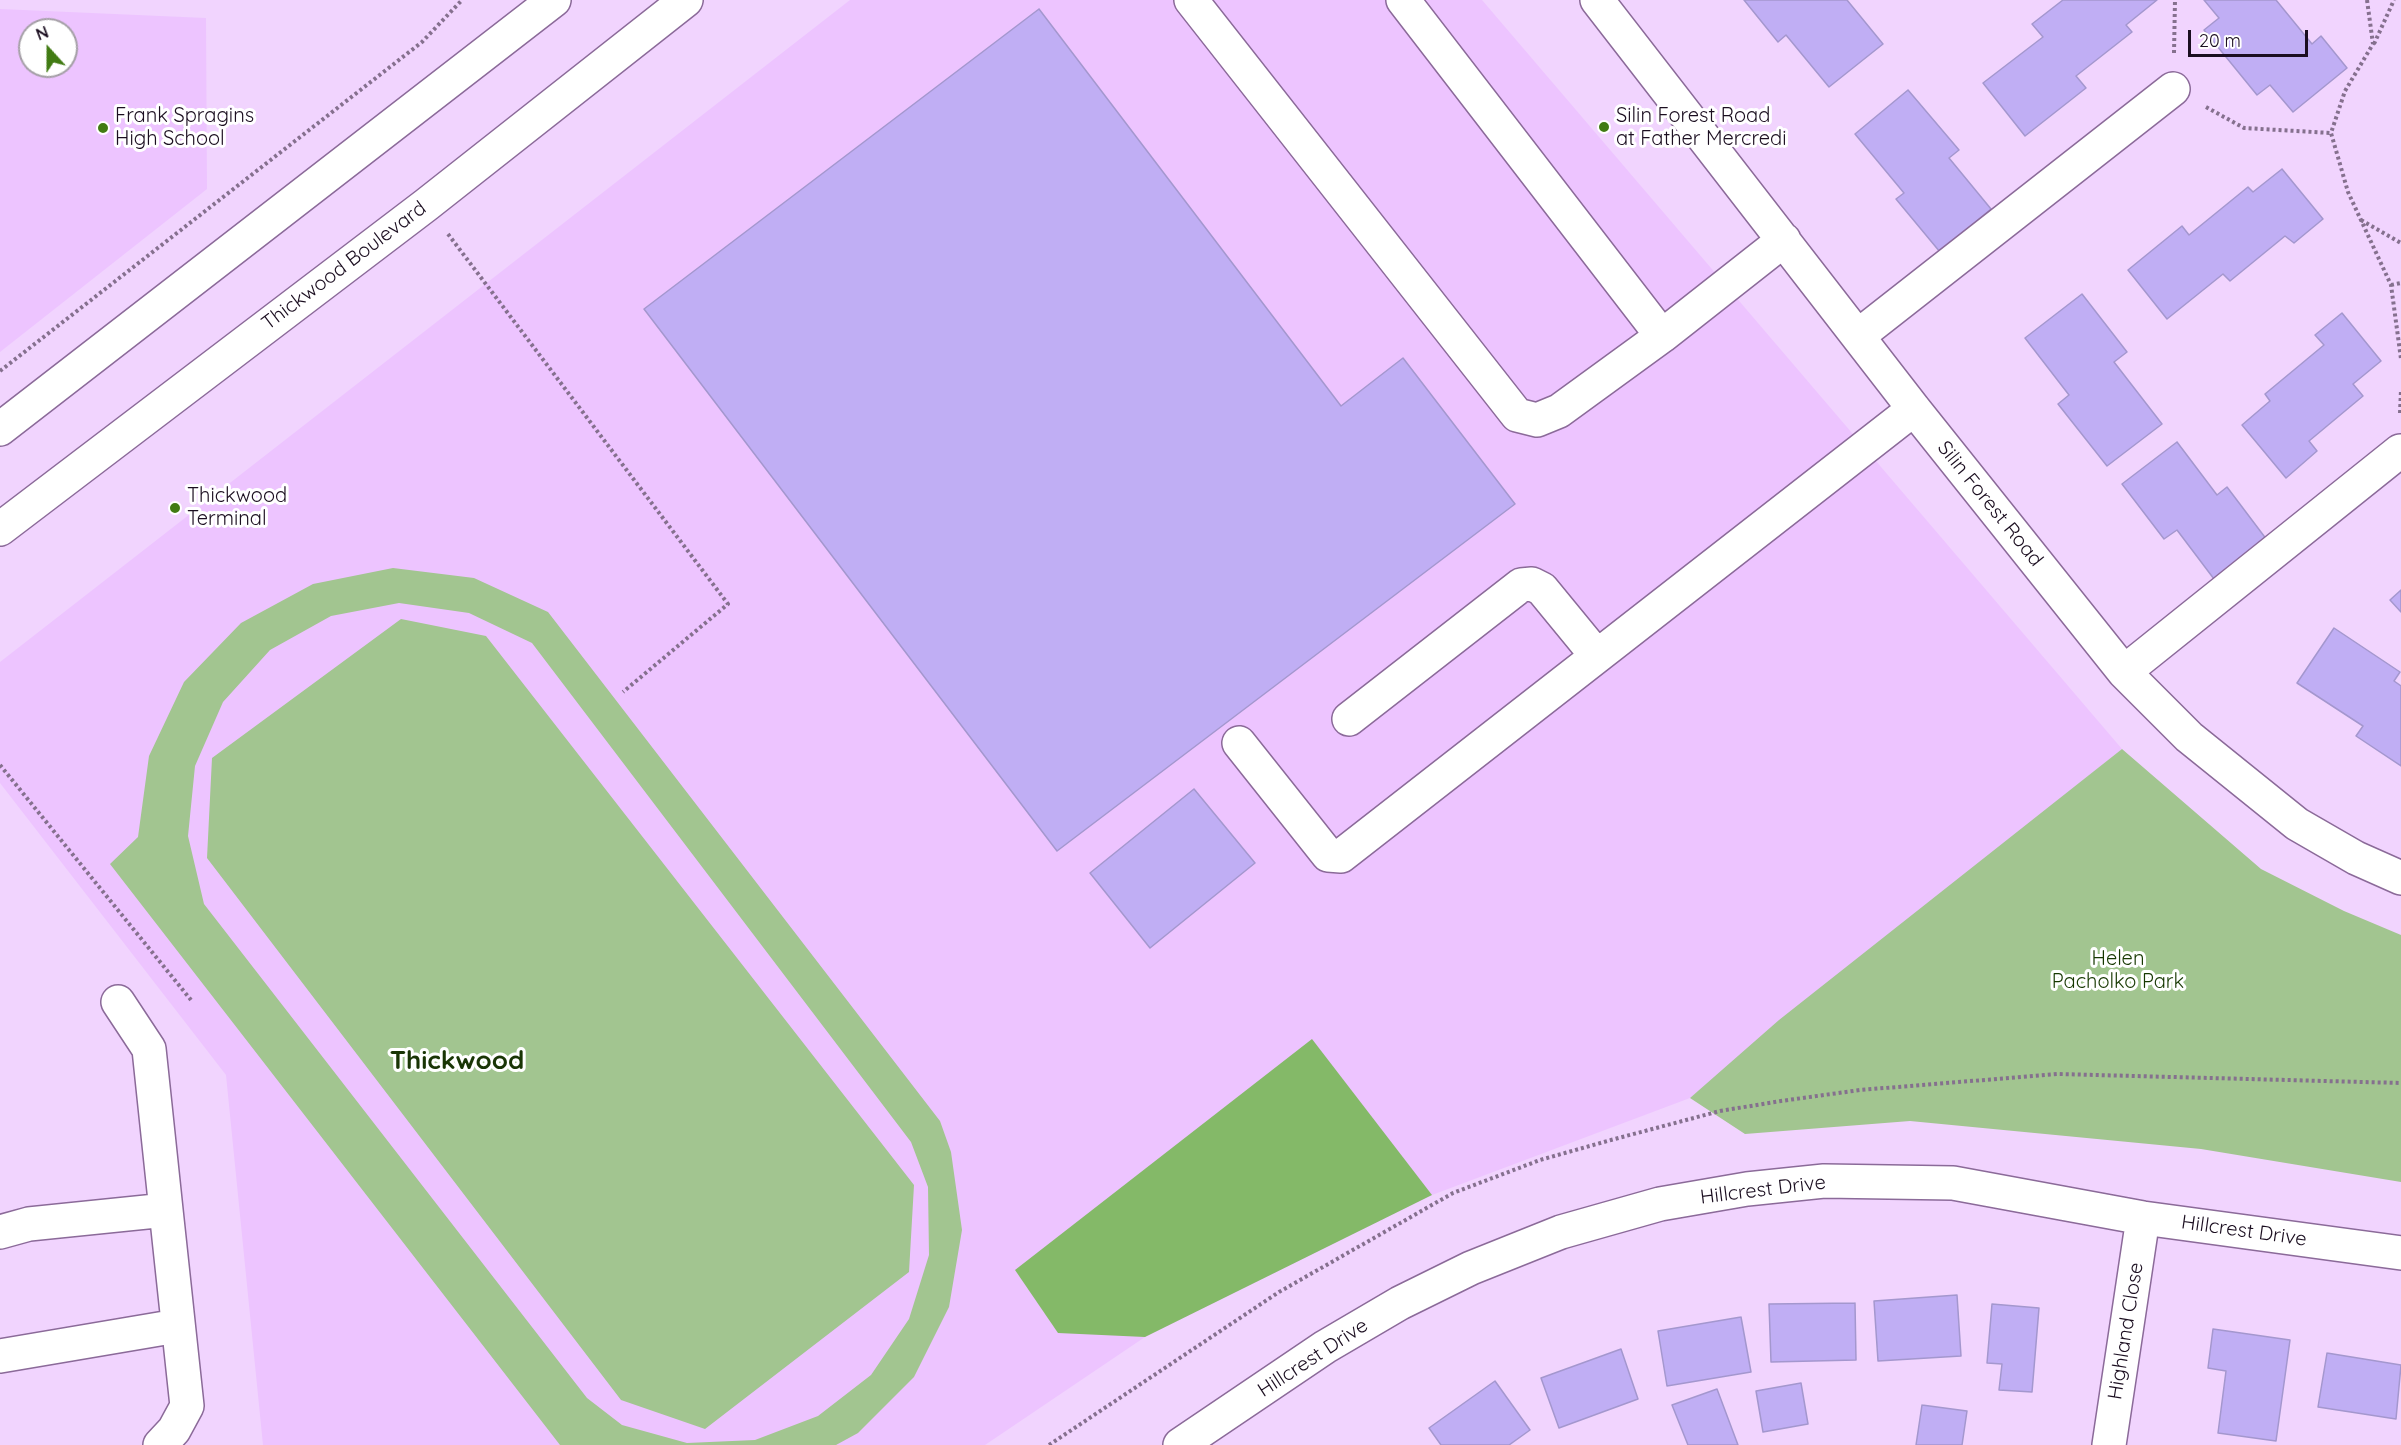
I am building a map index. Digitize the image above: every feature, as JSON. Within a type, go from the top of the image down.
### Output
[{"type":"street","points":[[0,429],[554,0]]},
{"type":"street","name":"Thickwood Boulevard","points":[[0,529],[426,205],[686,0]]},
{"type":"street","points":[[1191,0],[1517,415],[1537,420],[1559,411],[1662,336],[1784,240]]},
{"type":"street","points":[[1402,0],[1662,336]]},
{"type":"street","name":"Silin Forest Road","points":[[1598,0],[1914,409],[2124,672],[2189,737],[2297,824],[2356,858],[2401,878]]},
{"type":"street","points":[[1858,336],[2173,89]]},
{"type":"street","points":[[1239,743],[1328,855],[1341,856],[1914,409]]},
{"type":"street","points":[[2124,672],[2400,451]]},
{"type":"street","points":[[1349,719],[1521,585],[1532,584],[1542,589],[1597,656]]},
{"type":"street","points":[[118,1002],[149,1049],[187,1406],[174,1430],[160,1445]]},
{"type":"street","name":"Hillcrest Drive","points":[[1180,1445],[1325,1347],[1400,1303],[1471,1268],[1561,1232],[1660,1204],[1747,1189],[1824,1180],[1953,1184],[2143,1218],[2401,1253]]},
{"type":"street","points":[[0,1232],[29,1224],[166,1210]]},
{"type":"street","name":"Highland Close","points":[[2109,1445],[2143,1218]]},
{"type":"street","points":[[0,1356],[177,1326]]},
{"type":"path","points":[[0,371],[423,42],[462,0]]},
{"type":"path","points":[[2175,0],[2173,89],[2244,128],[2331,134]]},
{"type":"path","points":[[2367,0],[2373,44]]},
{"type":"path","points":[[2394,0],[2373,44],[2345,91],[2331,134],[2348,192],[2391,285],[2401,358]]},
{"type":"path","points":[[426,205],[728,604],[623,692]]},
{"type":"path","points":[[2361,219],[2401,243]]},
{"type":"path","points":[[2391,285],[2401,283]]},
{"type":"path","points":[[0,765],[191,1000]]},
{"type":"shaded area","points":[[850,0],[1482,0],[2122,749],[1690,1098],[1432,1195],[1145,1337],[985,1445],[263,1445],[226,1075],[0,783],[0,662]]},
{"type":"shaded area","name":"Frank Spragins High School","points":[[0,9],[206,18],[207,189],[0,352]]},
{"type":"green space","points":[[393,568],[474,578],[548,612],[940,1121],[951,1152],[962,1230],[949,1307],[914,1377],[858,1433],[836,1445],[560,1445],[110,864],[138,837],[149,756],[184,682],[241,623],[313,584]],"holes":[[[399,603],[469,613],[532,643],[911,1142],[928,1187],[929,1255],[909,1319],[871,1375],[818,1416],[755,1440],[687,1443],[622,1425],[587,1398],[204,904],[188,836],[195,766],[223,702],[270,650],[331,616]]]},
{"type":"green space","points":[[401,619],[486,636],[914,1185],[909,1272],[705,1429],[621,1400],[207,858],[212,758]]},
{"type":"green space","name":"Helen Pacholko Park","points":[[2122,749],[2261,869],[2344,911],[2401,935],[2401,1182],[2201,1149],[1910,1121],[1745,1134],[1690,1098],[1779,1020]]},
{"type":"green space","points":[[1312,1039],[1432,1195],[1145,1337],[1058,1333],[1015,1270]]},
{"type":"building","points":[[1744,0],[1847,0],[1883,44],[1829,87],[1786,35],[1778,42]]},
{"type":"building","points":[[2063,0],[2157,0],[2126,25],[2132,32],[2076,76],[2086,88],[2025,136],[1983,83],[2043,37],[2032,24]]},
{"type":"building","points":[[2204,0],[2276,0],[2312,44],[2321,36],[2347,68],[2293,112],[2270,85],[2257,95],[2204,30],[2219,18]]},
{"type":"building","points":[[1039,9],[1341,406],[1403,358],[1515,504],[1057,851],[644,309]]},
{"type":"building","points":[[1908,90],[1959,150],[1949,158],[1991,209],[1940,252],[1896,199],[1904,193],[1855,134]]},
{"type":"building","points":[[2282,169],[2323,219],[2294,243],[2285,236],[2230,281],[2223,274],[2167,319],[2128,270],[2182,226],[2189,235],[2248,187],[2253,192]]},
{"type":"building","points":[[2082,294],[2127,352],[2114,362],[2162,424],[2107,466],[2058,404],[2069,395],[2025,338]]},
{"type":"building","points":[[2342,313],[2381,361],[2353,384],[2363,396],[2309,441],[2317,451],[2286,478],[2242,425],[2270,401],[2265,394],[2324,345],[2315,335]]},
{"type":"building","points":[[2177,442],[2217,495],[2227,487],[2267,540],[2214,579],[2177,530],[2164,539],[2122,484]]},
{"type":"building","points":[[2401,590],[2401,612],[2390,600]]},
{"type":"building","points":[[2334,628],[2400,672],[2394,681],[2401,686],[2401,766],[2356,736],[2363,726],[2297,683]]},
{"type":"building","points":[[1194,789],[1255,863],[1150,948],[1090,873]]},
{"type":"building","points":[[1957,1295],[1961,1356],[1878,1361],[1874,1301]]},
{"type":"building","points":[[1855,1303],[1856,1360],[1771,1362],[1769,1304]]},
{"type":"building","points":[[1992,1304],[2039,1308],[2032,1392],[1999,1390],[2002,1364],[1987,1363]]},
{"type":"building","points":[[1741,1317],[1751,1372],[1667,1386],[1658,1331]]},
{"type":"building","points":[[2213,1329],[2290,1340],[2276,1441],[2218,1433],[2226,1371],[2208,1368]]},
{"type":"building","points":[[1621,1349],[1638,1399],[1559,1428],[1541,1378]]},
{"type":"building","points":[[2327,1353],[2401,1365],[2396,1419],[2318,1407]]},
{"type":"building","points":[[1495,1381],[1530,1430],[1509,1445],[1441,1445],[1429,1428]]},
{"type":"building","points":[[1801,1383],[1808,1424],[1763,1432],[1756,1391]]},
{"type":"building","points":[[1717,1389],[1738,1445],[1688,1445],[1672,1405]]},
{"type":"building","points":[[1922,1405],[1967,1411],[1962,1445],[1916,1445]]},
{"type":"place","name":"Silin Forest Road at Father Mercredi","points":[[1604,127]]},
{"type":"place","name":"Frank Spragins High School","points":[[103,128]]},
{"type":"place","name":"Thickwood Terminal","points":[[175,508]]},
{"type":"district","name":"Thickwood","points":[[457,1061]]}]
